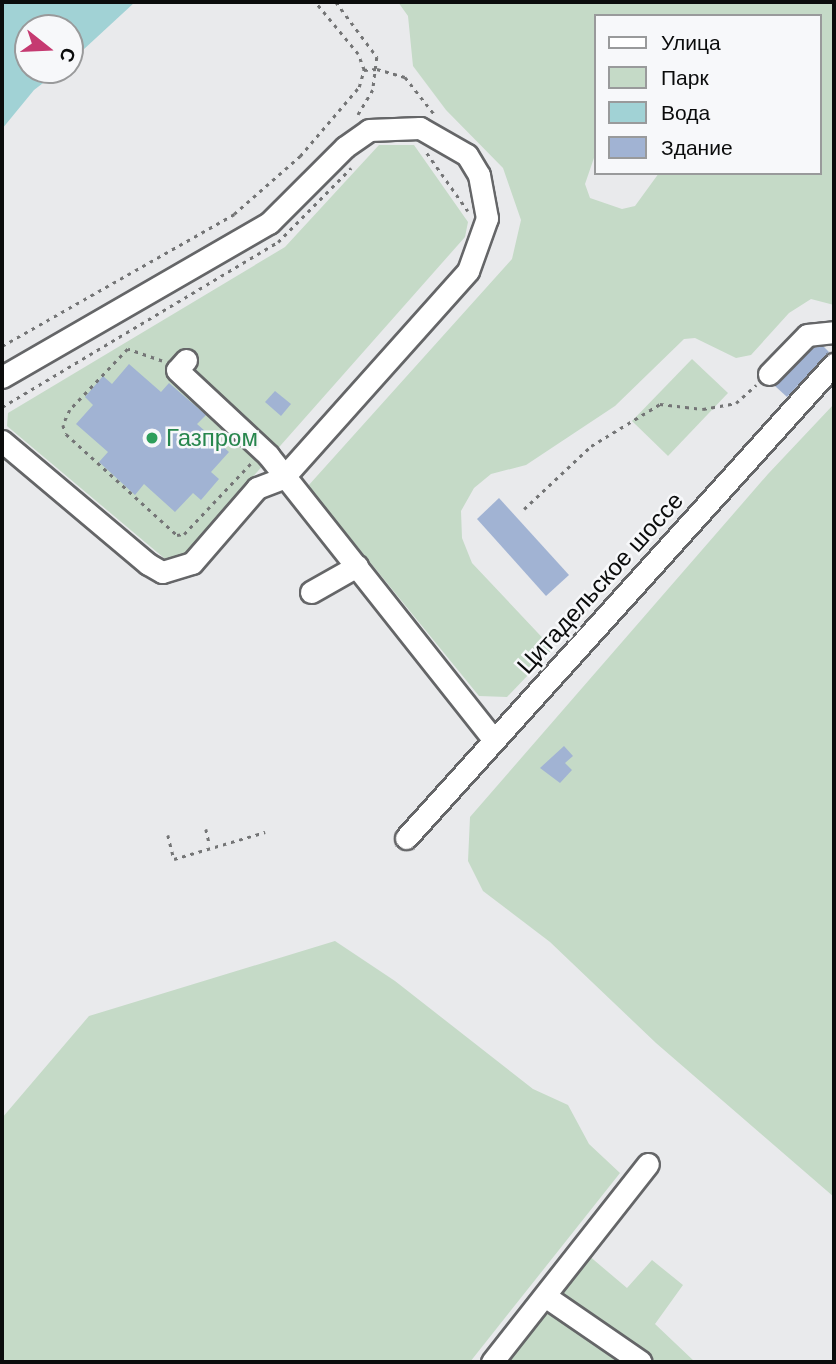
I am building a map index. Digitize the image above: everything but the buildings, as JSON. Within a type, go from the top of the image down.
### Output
[{"type":"street","points":[[2,377],[269,223],[345,147],[369,130],[420,128],[446,138],[467,155],[485,196],[487,218],[468,271],[283,478],[257,488],[191,563],[162,572],[2,441]]},
{"type":"street","points":[[769,374],[807,335],[834,332]]},
{"type":"street","points":[[186,360],[177,369],[208,390],[263,450],[495,740]]},
{"type":"street","name":"Цитадельское шоссе","points":[[406,838],[834,364]]},
{"type":"street","points":[[311,592],[357,566]]},
{"type":"street","points":[[492,1362],[648,1164]]},
{"type":"street","points":[[545,1296],[641,1362]]},
{"type":"path","points":[[2,346],[234,215],[300,156],[359,87],[364,70],[358,54],[315,2]]},
{"type":"path","points":[[336,2],[370,46],[377,69],[373,90],[357,117]]},
{"type":"path","points":[[364,70],[377,69],[405,77],[439,120]]},
{"type":"path","points":[[420,144],[476,222]]},
{"type":"path","points":[[2,407],[278,242],[352,167]]},
{"type":"path","points":[[164,362],[128,349],[70,410],[63,425],[66,434],[170,532],[184,534],[263,450]]},
{"type":"path","points":[[524,509],[591,446],[660,404],[703,409],[736,403],[769,374]]},
{"type":"path","points":[[206,829],[210,847]]},
{"type":"path","points":[[168,835],[174,859],[265,832]]},
{"type":"green space","points":[[398,2],[834,2],[834,305],[811,299],[789,313],[751,355],[736,358],[695,338],[684,339],[615,406],[526,465],[491,474],[474,488],[461,511],[462,538],[472,563],[553,649],[507,697],[479,696],[308,486],[512,259],[521,220],[503,168],[446,110],[413,66],[408,16]]},
{"type":"green space","points":[[379,145],[414,145],[468,222],[465,237],[181,558],[173,561],[164,558],[7,426],[8,413],[285,247]]},
{"type":"green space","points":[[692,359],[728,393],[668,456],[632,421]]},
{"type":"green space","points":[[834,404],[834,1197],[656,1043],[550,942],[483,891],[468,861],[470,817],[768,474]]},
{"type":"green space","points":[[335,941],[395,981],[533,1089],[568,1105],[589,1144],[620,1173],[470,1362],[2,1362],[2,1118],[89,1016]]},
{"type":"green space","points":[[588,1255],[627,1288],[652,1260],[683,1285],[655,1324],[695,1362],[651,1362],[557,1294]]},
{"type":"green space","points":[[551,1306],[625,1362],[506,1362]]},
{"type":"water","points":[[2,2],[135,2],[84,49],[84,14],[14,14],[14,84],[42,84],[2,129]]},
{"type":"place","name":"Газпром","points":[[152,438]]}]
